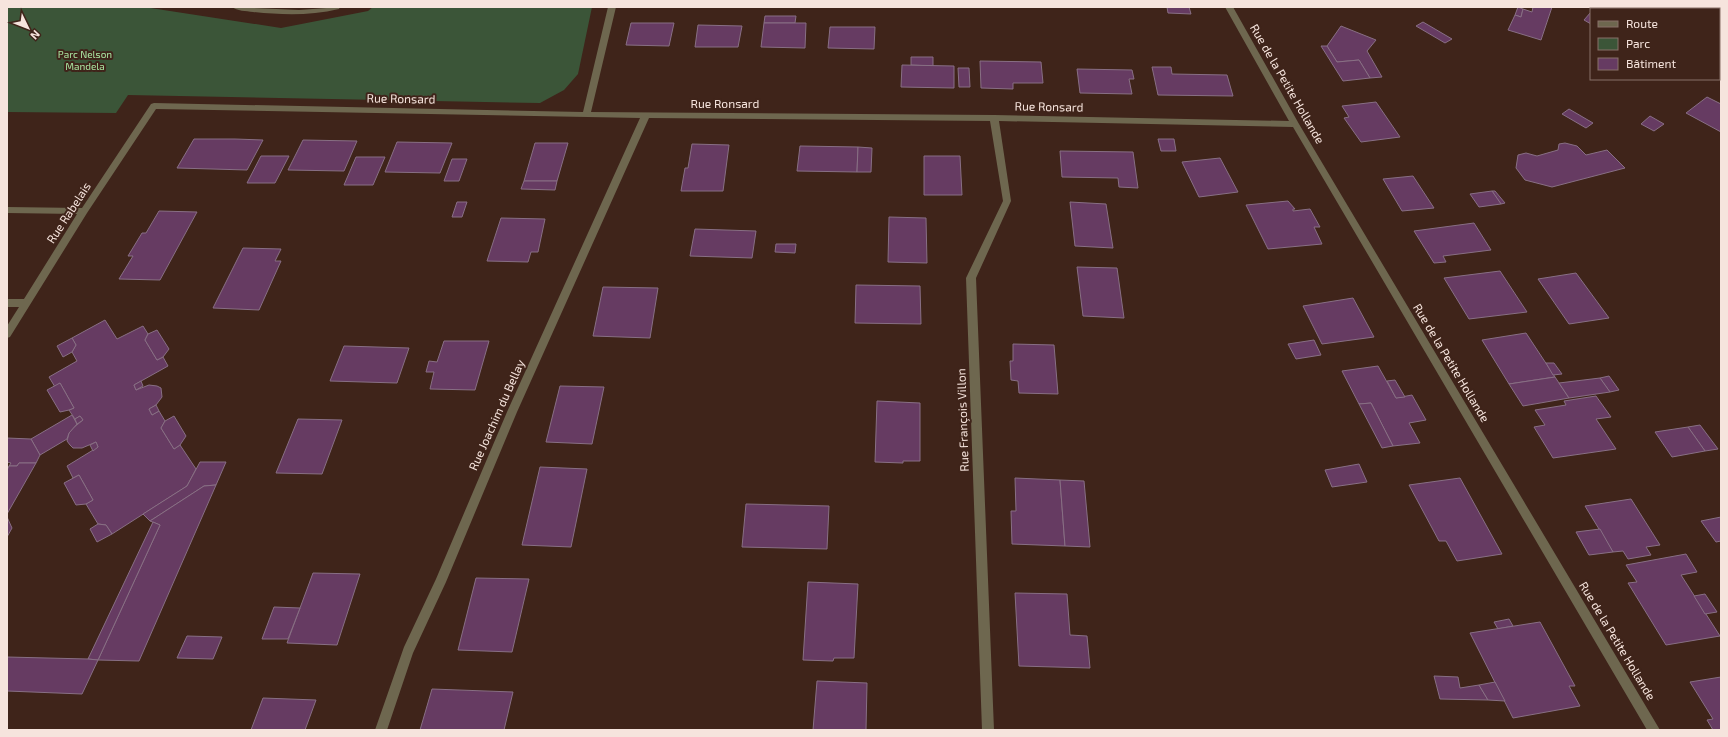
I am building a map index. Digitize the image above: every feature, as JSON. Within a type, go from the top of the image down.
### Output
[{"type":"street","points":[[236,7],[270,12],[322,11],[336,7]]},
{"type":"street","points":[[586,115],[612,7]]},
{"type":"street","name":"Rue de la Petite Hollande","points":[[1229,7],[1295,124],[1654,730]]},
{"type":"street","name":"Rue Ronsard","points":[[154,106],[586,115],[994,118],[1295,124]]},
{"type":"street","name":"Rue Rabelais","points":[[7,334],[84,211],[154,106]]},
{"type":"street","name":"Rue Joachim du Bellay","points":[[381,730],[408,651],[440,582],[512,412],[646,115]]},
{"type":"street","name":"Rue François Villon","points":[[988,730],[970,278],[1007,201],[994,118]]},
{"type":"street","points":[[7,210],[84,211]]},
{"type":"street","points":[[7,303],[26,303]]},
{"type":"green space","name":"Parc Nelson Mandela","points":[[7,7],[144,7],[281,28],[368,11],[373,7],[592,7],[578,74],[564,90],[540,103],[128,95],[116,113],[7,112]]},
{"type":"building","points":[[1167,7],[1189,7],[1191,14],[1168,13]]},
{"type":"building","points":[[1518,7],[1523,9],[1521,17],[1515,15]]},
{"type":"building","points":[[1533,7],[1552,7],[1541,40],[1508,30],[1515,15],[1521,17],[1523,9],[1532,12]]},
{"type":"building","points":[[1590,13],[1590,23],[1584,20]]},
{"type":"building","points":[[765,16],[796,16],[795,23],[764,23]]},
{"type":"building","points":[[1423,22],[1452,39],[1445,43],[1416,26]]},
{"type":"building","points":[[631,23],[674,23],[669,46],[626,45]]},
{"type":"building","points":[[764,23],[806,23],[805,48],[761,47]]},
{"type":"building","points":[[698,25],[742,26],[738,47],[695,47]]},
{"type":"building","points":[[1341,26],[1376,40],[1367,51],[1382,77],[1370,78],[1359,60],[1337,62],[1327,46]]},
{"type":"building","points":[[830,27],[875,27],[874,49],[828,48]]},
{"type":"building","points":[[1321,46],[1327,46],[1337,62],[1359,60],[1370,78],[1343,81]]},
{"type":"building","points":[[911,57],[933,57],[933,66],[911,65]]},
{"type":"building","points":[[980,61],[1041,62],[1043,83],[1013,83],[1013,89],[981,88]]},
{"type":"building","points":[[902,65],[954,66],[954,88],[901,87]]},
{"type":"building","points":[[1152,67],[1171,67],[1172,74],[1227,75],[1233,96],[1158,95]]},
{"type":"building","points":[[958,68],[969,68],[970,87],[959,87]]},
{"type":"building","points":[[1077,69],[1132,70],[1134,79],[1129,79],[1132,94],[1080,93]]},
{"type":"building","points":[[1707,97],[1721,104],[1721,132],[1686,113]]},
{"type":"building","points":[[1376,102],[1400,137],[1361,142],[1344,118],[1349,117],[1342,106]]},
{"type":"building","points":[[1569,109],[1593,123],[1586,128],[1562,114]]},
{"type":"building","points":[[1650,116],[1664,124],[1654,131],[1641,124]]},
{"type":"building","points":[[194,139],[263,140],[247,170],[177,168]]},
{"type":"building","points":[[1158,139],[1174,139],[1176,151],[1161,151]]},
{"type":"building","points":[[303,140],[357,141],[344,171],[288,170]]},
{"type":"building","points":[[397,142],[452,143],[440,173],[385,172]]},
{"type":"building","points":[[535,143],[568,143],[557,181],[524,181]]},
{"type":"building","points":[[1565,143],[1577,146],[1586,155],[1607,150],[1625,168],[1552,187],[1525,180],[1516,168],[1518,155],[1526,153],[1537,156],[1558,150],[1559,144]]},
{"type":"building","points":[[692,144],[729,145],[723,191],[681,191],[685,168],[688,168]]},
{"type":"building","points":[[800,146],[858,147],[857,172],[797,171]]},
{"type":"building","points":[[858,147],[872,148],[871,172],[857,172]]},
{"type":"building","points":[[1060,151],[1133,152],[1138,188],[1119,187],[1118,178],[1062,177]]},
{"type":"building","points":[[261,156],[289,156],[275,183],[247,183]]},
{"type":"building","points":[[924,156],[960,156],[962,195],[924,195]]},
{"type":"building","points":[[356,157],[385,157],[373,185],[344,185]]},
{"type":"building","points":[[1220,158],[1238,192],[1199,197],[1182,162]]},
{"type":"building","points":[[452,159],[467,159],[459,181],[444,181]]},
{"type":"building","points":[[1413,176],[1434,208],[1402,211],[1383,179]]},
{"type":"building","points":[[524,181],[557,181],[555,190],[521,189]]},
{"type":"building","points":[[1492,191],[1495,191],[1505,203],[1501,204]]},
{"type":"building","points":[[1492,191],[1501,204],[1479,207],[1470,194]]},
{"type":"building","points":[[1288,201],[1295,209],[1293,209],[1293,211],[1310,209],[1320,227],[1314,227],[1322,244],[1268,249],[1246,205]]},
{"type":"building","points":[[457,202],[467,202],[462,217],[452,217]]},
{"type":"building","points":[[1070,202],[1106,204],[1113,248],[1075,246]]},
{"type":"building","points":[[159,211],[197,212],[160,280],[119,279],[133,256],[128,256],[142,233],[146,233]]},
{"type":"building","points":[[889,217],[926,218],[927,263],[888,262]]},
{"type":"building","points":[[501,218],[545,219],[538,252],[531,252],[528,262],[487,261]]},
{"type":"building","points":[[1474,223],[1491,250],[1443,256],[1446,262],[1434,263],[1414,231]]},
{"type":"building","points":[[695,229],[756,231],[752,258],[690,256]]},
{"type":"building","points":[[776,244],[796,244],[795,253],[775,252]]},
{"type":"building","points":[[243,248],[281,249],[275,261],[281,261],[259,310],[213,308]]},
{"type":"building","points":[[1077,267],[1117,268],[1124,318],[1083,316]]},
{"type":"building","points":[[1500,271],[1527,312],[1469,319],[1444,278]]},
{"type":"building","points":[[1576,273],[1609,318],[1569,324],[1538,279]]},
{"type":"building","points":[[856,285],[920,286],[921,324],[855,323]]},
{"type":"building","points":[[603,287],[658,288],[650,338],[593,336]]},
{"type":"building","points":[[1353,298],[1374,337],[1322,344],[1303,306]]},
{"type":"building","points":[[105,320],[117,339],[143,326],[148,334],[145,340],[157,360],[163,357],[168,366],[134,385],[136,390],[149,385],[161,388],[162,397],[156,405],[149,409],[152,415],[159,411],[165,421],[161,428],[174,449],[180,445],[196,469],[187,486],[112,534],[106,525],[98,524],[86,504],[93,500],[79,475],[73,478],[67,466],[98,447],[96,442],[82,448],[73,448],[67,441],[69,433],[83,420],[80,416],[75,419],[69,410],[74,408],[60,383],[55,387],[49,377],[77,361],[72,352],[76,345],[72,338]]},
{"type":"building","points":[[157,330],[169,349],[163,357],[157,360],[145,340],[148,334]]},
{"type":"building","points":[[1526,333],[1555,377],[1509,384],[1482,340]]},
{"type":"building","points":[[72,338],[76,345],[72,352],[63,357],[57,346]]},
{"type":"building","points":[[1314,340],[1321,355],[1296,359],[1288,344]]},
{"type":"building","points":[[444,341],[489,341],[475,390],[430,389],[434,372],[426,372],[429,361],[437,362]]},
{"type":"building","points":[[1013,344],[1054,345],[1058,394],[1019,393],[1018,381],[1011,380],[1010,361],[1013,361]]},
{"type":"building","points":[[344,346],[409,348],[397,383],[330,381]]},
{"type":"building","points":[[1546,363],[1554,363],[1562,374],[1553,375]]},
{"type":"building","points":[[1378,366],[1396,398],[1412,395],[1426,420],[1409,423],[1420,443],[1393,446],[1371,403],[1359,404],[1342,371]]},
{"type":"building","points":[[1609,376],[1619,390],[1610,392],[1600,378]]},
{"type":"building","points":[[1555,377],[1569,398],[1523,406],[1509,384]]},
{"type":"building","points":[[1600,378],[1610,392],[1569,398],[1559,383]]},
{"type":"building","points":[[1395,380],[1405,397],[1396,398],[1387,381]]},
{"type":"building","points":[[141,381],[143,386],[136,390],[134,385]]},
{"type":"building","points":[[60,383],[74,408],[60,412],[47,390]]},
{"type":"building","points":[[560,386],[604,387],[592,444],[546,442]]},
{"type":"building","points":[[1596,396],[1611,417],[1596,419],[1616,449],[1553,458],[1534,427],[1545,425],[1535,410],[1566,405],[1564,401]]},
{"type":"building","points":[[877,401],[920,403],[920,461],[903,461],[903,463],[875,462]]},
{"type":"building","points":[[1371,403],[1393,446],[1382,448],[1359,404]]},
{"type":"building","points":[[156,405],[159,411],[152,415],[149,409]]},
{"type":"building","points":[[72,415],[77,424],[69,433],[67,439],[40,455],[31,439]]},
{"type":"building","points":[[80,416],[83,420],[77,424],[75,419]]},
{"type":"building","points":[[174,416],[186,436],[180,445],[174,449],[161,428],[165,421]]},
{"type":"building","points":[[298,419],[342,420],[322,474],[276,473]]},
{"type":"building","points":[[1700,425],[1718,449],[1705,451],[1688,427]]},
{"type":"building","points":[[1688,427],[1705,451],[1672,457],[1655,432]]},
{"type":"building","points":[[7,438],[31,439],[40,455],[36,463],[19,463],[17,466],[9,466],[11,463],[7,462]]},
{"type":"building","points":[[96,442],[98,447],[93,451],[90,445]]},
{"type":"building","points":[[200,462],[226,462],[216,485],[204,486],[150,521],[143,514],[187,486]]},
{"type":"building","points":[[19,463],[36,463],[7,514],[7,470],[9,466],[17,466]]},
{"type":"building","points":[[1359,464],[1367,482],[1332,487],[1325,470]]},
{"type":"building","points":[[540,467],[587,469],[571,547],[522,545]]},
{"type":"building","points":[[79,475],[93,500],[86,504],[76,505],[64,483]]},
{"type":"building","points":[[1015,478],[1060,480],[1065,546],[1012,544],[1011,511],[1016,511]]},
{"type":"building","points":[[1460,478],[1502,554],[1457,561],[1446,541],[1439,541],[1409,485]]},
{"type":"building","points":[[1060,480],[1084,481],[1090,547],[1065,546]]},
{"type":"building","points":[[216,485],[139,661],[98,660],[160,525],[150,521],[204,486]]},
{"type":"building","points":[[1631,499],[1660,545],[1646,547],[1651,555],[1628,559],[1623,551],[1613,552],[1585,506]]},
{"type":"building","points":[[746,504],[829,506],[827,549],[742,547]]},
{"type":"building","points":[[7,517],[12,528],[7,537]]},
{"type":"building","points":[[1721,517],[1721,541],[1716,542],[1701,521]]},
{"type":"building","points":[[153,522],[160,525],[98,660],[88,659]]},
{"type":"building","points":[[98,524],[106,525],[112,534],[97,542],[90,529]]},
{"type":"building","points":[[1600,529],[1613,552],[1589,555],[1576,532]]},
{"type":"building","points":[[1686,554],[1697,572],[1681,575],[1720,636],[1666,645],[1628,583],[1637,582],[1626,565]]},
{"type":"building","points":[[313,573],[360,574],[337,645],[287,643]]},
{"type":"building","points":[[476,578],[529,579],[512,652],[458,650]]},
{"type":"building","points":[[808,582],[858,584],[854,658],[834,658],[833,661],[803,660]]},
{"type":"building","points":[[1015,593],[1067,594],[1070,635],[1087,636],[1090,668],[1019,666]]},
{"type":"building","points":[[1705,594],[1717,612],[1705,614],[1694,596]]},
{"type":"building","points":[[274,607],[300,608],[288,639],[262,639]]},
{"type":"building","points":[[1509,619],[1513,626],[1498,629],[1494,622]]},
{"type":"building","points":[[1540,622],[1575,686],[1569,686],[1580,706],[1513,718],[1470,633]]},
{"type":"building","points":[[187,636],[222,637],[213,659],[177,658]]},
{"type":"building","points":[[7,657],[98,660],[82,694],[7,691]]},
{"type":"building","points":[[1434,676],[1458,677],[1460,688],[1479,685],[1488,700],[1440,699]]},
{"type":"building","points":[[1721,677],[1721,730],[1713,730],[1707,720],[1713,719],[1690,682]]},
{"type":"building","points":[[817,681],[867,683],[866,730],[813,730]]},
{"type":"building","points":[[1495,682],[1505,701],[1488,700],[1479,685]]},
{"type":"building","points":[[432,689],[513,692],[504,730],[420,730]]},
{"type":"building","points":[[263,698],[316,700],[305,730],[251,730]]}]
